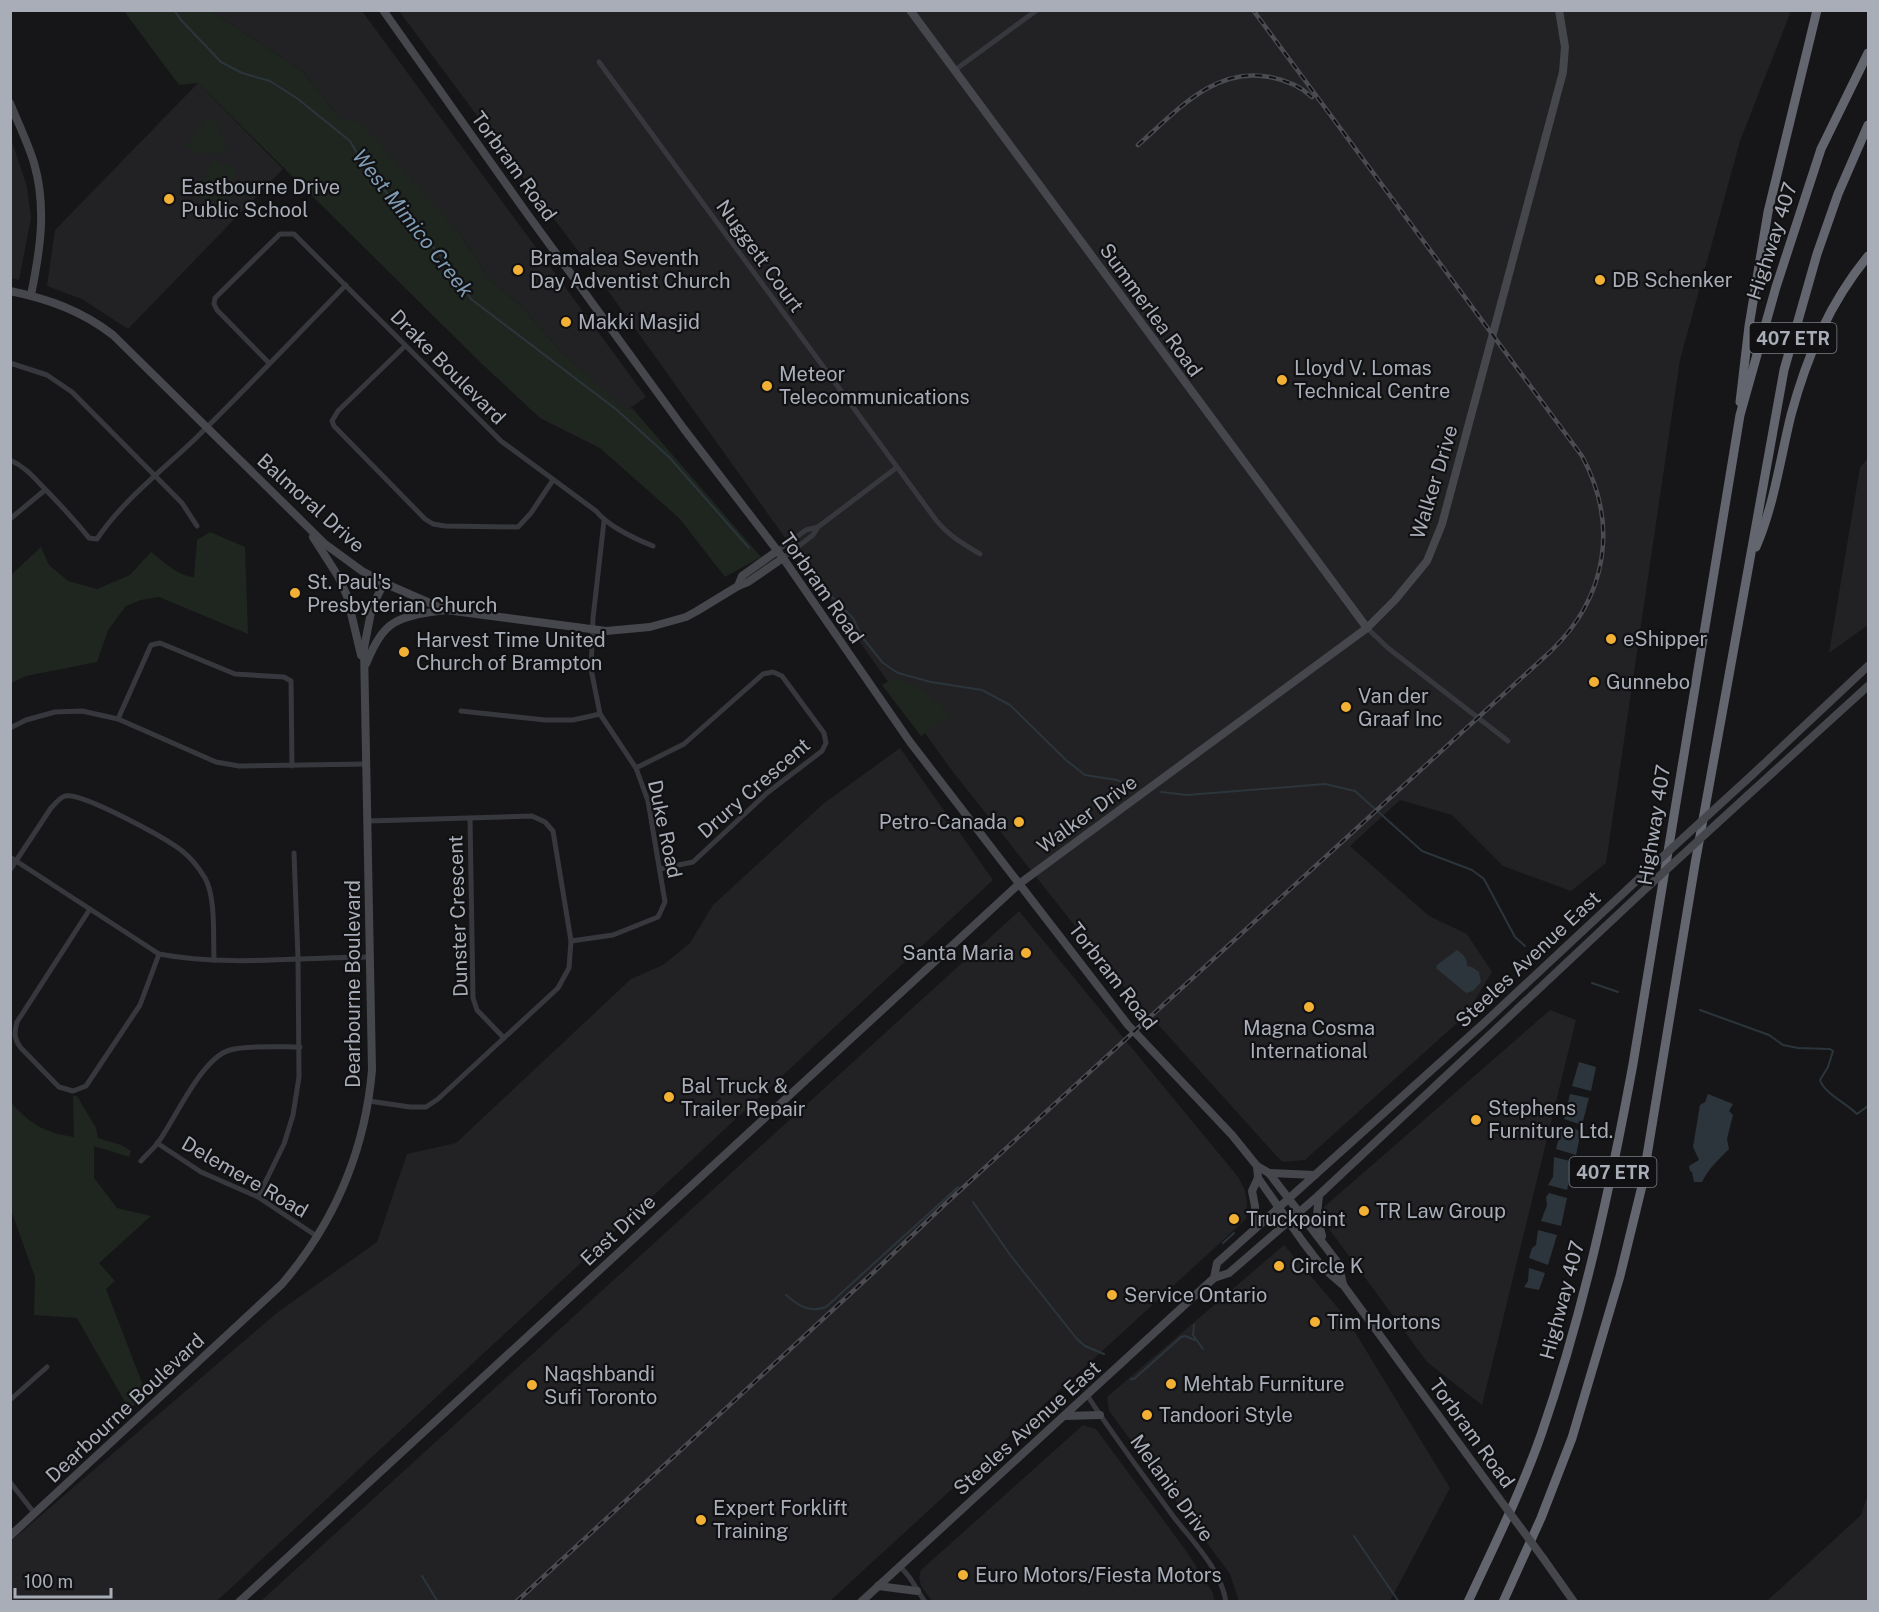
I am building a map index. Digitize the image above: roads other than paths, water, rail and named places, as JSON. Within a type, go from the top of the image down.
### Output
[{"type":"highway","points":[[1740,415],[1740,390],[1768,212],[1817,10]]},
{"type":"highway","name":"Highway 407","points":[[1468,1602],[1522,1485],[1542,1433],[1586,1289],[1615,1161],[1635,1053],[1740,415],[1754,359],[1821,149],[1869,52]]},
{"type":"highway","name":"407 ETR","points":[[1503,1602],[1541,1518],[1572,1438],[1622,1269],[1642,1186],[1695,864],[1784,370],[1817,254],[1838,194],[1869,124]]},
{"type":"highway","points":[[1750,561],[1767,523],[1791,416],[1804,373],[1827,318],[1848,282],[1869,256]]},
{"type":"street","name":"Torbram Road","points":[[383,10],[523,208],[678,420],[783,558],[910,742],[1128,1024],[1232,1135],[1257,1166],[1269,1173],[1289,1198],[1338,1263],[1343,1284]]},
{"type":"street","name":"Summerlea Road","points":[[910,10],[1367,628]]},
{"type":"street","points":[[955,70],[1037,10]]},
{"type":"street","name":"Walker Drive","points":[[1019,884],[1367,628],[1395,600],[1427,561],[1442,524],[1563,72],[1565,47],[1559,10]]},
{"type":"street","name":"Nuggett Court","points":[[599,62],[946,532],[980,554]]},
{"type":"street","points":[[10,103],[34,163],[41,200],[41,242],[31,295]]},
{"type":"street","name":"Drake Boulevard","points":[[270,363],[217,310],[214,304],[219,294],[280,234],[286,232],[294,234],[501,441],[596,511],[604,521],[653,546]]},
{"type":"street","points":[[10,460],[24,467],[78,522],[89,538],[97,539],[104,528],[346,285]]},
{"type":"street","name":"Balmoral Drive","points":[[10,291],[31,295],[70,308],[98,323],[340,556],[384,584],[446,610],[592,630],[636,629],[673,622],[698,611],[748,582],[783,558]]},
{"type":"street","points":[[405,346],[338,411],[332,421],[334,426],[425,519],[433,524],[445,526],[518,527],[531,513],[553,480]]},
{"type":"street","points":[[10,363],[36,369],[61,383],[182,503],[197,526]]},
{"type":"street","points":[[777,551],[806,530],[818,526],[897,468]]},
{"type":"street","points":[[10,519],[45,490]]},
{"type":"street","points":[[592,630],[604,521]]},
{"type":"street","points":[[783,558],[813,535],[818,526]]},
{"type":"street","points":[[308,527],[338,576],[347,596],[364,668]]},
{"type":"street","name":"Balmoral Drive","points":[[738,586],[742,576],[777,551]]},
{"type":"street","name":"Dearbourne Boulevard","points":[[10,1536],[268,1298],[295,1269],[318,1236],[338,1202],[348,1179],[369,1101],[373,1057],[364,668],[369,616],[384,584]]},
{"type":"street","points":[[364,668],[376,640],[394,622],[413,615],[446,610]]},
{"type":"street","points":[[1367,628],[1388,648],[1508,741]]},
{"type":"street","name":"Duke Road","points":[[570,941],[613,935],[658,917],[665,902],[648,801],[636,768],[600,714],[591,669],[592,630]]},
{"type":"street","points":[[118,719],[151,645],[160,643],[235,674],[284,677],[291,681],[292,766]]},
{"type":"street","name":"Steeles Avenue East","points":[[1214,1278],[1217,1263],[1484,1023],[1869,666]]},
{"type":"street","name":"Drury Crescent","points":[[636,768],[684,744],[763,674],[773,672],[782,676],[824,733],[826,743],[822,751],[767,793],[693,862],[660,869]]},
{"type":"street","name":"Steeles Avenue East","points":[[861,1602],[1214,1278],[1229,1273],[1319,1195],[1641,893],[1869,686]]},
{"type":"street","points":[[10,728],[26,720],[68,710],[82,711],[118,719],[216,762],[239,766],[366,764]]},
{"type":"street","points":[[461,711],[545,720],[573,720],[600,714]]},
{"type":"street","points":[[10,870],[13,859],[51,808],[58,800],[66,796],[79,798],[138,824],[180,850],[205,878],[211,892],[214,960]]},
{"type":"street","points":[[368,821],[532,816],[545,822],[553,831],[570,941],[569,968],[558,988],[438,1100],[426,1107],[369,1101]]},
{"type":"street","name":"Dunster Crescent","points":[[470,818],[473,998],[477,1010],[504,1038]]},
{"type":"street","points":[[258,1197],[284,1144],[293,1115],[299,1077],[294,853]]},
{"type":"street","points":[[13,859],[159,954],[186,959],[214,960],[371,957]]},
{"type":"street","name":"East Drive","points":[[239,1602],[1019,884]]},
{"type":"street","points":[[90,909],[17,1022],[14,1032],[21,1048],[59,1087],[73,1090],[86,1086],[140,1005],[159,954]]},
{"type":"street","points":[[141,1161],[157,1143],[191,1089],[221,1053],[232,1049],[300,1047]]},
{"type":"street","name":"Delemere Road","points":[[157,1143],[201,1172],[258,1197],[318,1236]]},
{"type":"street","name":"Torbram Road","points":[[1257,1166],[1258,1178],[1288,1222],[1322,1267],[1343,1284],[1574,1602]]},
{"type":"street","points":[[1269,1173],[1315,1175]]},
{"type":"street","points":[[1254,1229],[1255,1206],[1252,1191],[1258,1178]]},
{"type":"street","points":[[1319,1195],[1318,1227],[1326,1246]]},
{"type":"street","points":[[10,1400],[47,1368]]},
{"type":"street","name":"Melanie Drive","points":[[1087,1395],[1210,1565],[1224,1592],[1226,1602]]},
{"type":"street","points":[[1065,1416],[1100,1415]]},
{"type":"street","points":[[10,1482],[35,1514]]},
{"type":"street","points":[[900,1566],[925,1602]]},
{"type":"street","points":[[878,1586],[917,1591]]},
{"type":"waterway","name":"West Mimico Creek","points":[[174,10],[221,62],[242,73],[270,81],[298,99],[350,141],[366,169],[447,263],[471,299],[617,410],[669,457],[749,548]]},
{"type":"waterway","name":"West Mimico Creek","points":[[800,561],[812,571],[833,598],[853,618],[862,637],[883,663],[898,673],[931,682],[982,690],[1010,705],[1066,760],[1085,775],[1117,780],[1130,786]]},
{"type":"waterway","name":"West Mimico Creek","points":[[1161,792],[1187,795],[1325,784],[1355,791],[1422,851],[1472,870],[1484,879],[1515,937],[1525,946]]},
{"type":"waterway","name":"West Mimico Creek","points":[[1592,983],[1618,992]]},
{"type":"waterway","name":"West Mimico Creek","points":[[1700,1010],[1769,1035],[1783,1045],[1830,1049],[1833,1051],[1828,1067],[1820,1080],[1822,1085],[1857,1114],[1868,1106]]},
{"type":"waterway","points":[[786,1295],[809,1309],[826,1307],[958,1187]]},
{"type":"waterway","points":[[973,1202],[1011,1256],[1077,1339],[1085,1346],[1104,1354]]},
{"type":"waterway","points":[[1223,1243],[1234,1233]]},
{"type":"waterway","points":[[1194,1325],[1193,1335],[1203,1349]]},
{"type":"waterway","points":[[1131,1379],[1134,1379],[1181,1337],[1185,1336],[1195,1340]]},
{"type":"waterway","points":[[1354,1536],[1399,1602]]},
{"type":"waterway","points":[[422,1576],[438,1602]]},
{"type":"railway","points":[[516,1602],[944,1205],[1551,651],[1570,630],[1585,607],[1595,584],[1601,559],[1603,534],[1601,508],[1594,482],[1582,456],[1253,10]]},
{"type":"railway","points":[[1138,145],[1197,94],[1231,78],[1250,75],[1276,78],[1297,87],[1312,97]]},
{"type":"place","name":"Eastbourne Drive Public School","points":[[169,199]]},
{"type":"place","name":"Bramalea Seventh Day Adventist Church","points":[[518,270]]},
{"type":"place","name":"DB Schenker","points":[[1600,280]]},
{"type":"place","name":"Makki Masjid","points":[[566,322]]},
{"type":"place","name":"Lloyd V. Lomas Technical Centre","points":[[1282,380]]},
{"type":"place","name":"Meteor Telecommunications","points":[[767,386]]},
{"type":"place","name":"St. Paul's Presbyterian Church","points":[[295,593]]},
{"type":"place","name":"eShipper","points":[[1611,639]]},
{"type":"place","name":"Harvest Time United Church of Brampton","points":[[404,652]]},
{"type":"place","name":"Gunnebo","points":[[1594,682]]},
{"type":"place","name":"Van der Graaf Inc","points":[[1346,707]]},
{"type":"place","name":"Petro-Canada","points":[[1019,822]]},
{"type":"place","name":"Santa Maria","points":[[1026,953]]},
{"type":"place","name":"Magna Cosma International","points":[[1309,1007]]},
{"type":"place","name":"Bal Truck & Trailer Repair","points":[[669,1097]]},
{"type":"place","name":"Stephens Furniture Ltd.","points":[[1476,1120]]},
{"type":"place","name":"TR Law Group","points":[[1364,1211]]},
{"type":"place","name":"Truckpoint","points":[[1234,1219]]},
{"type":"place","name":"Circle K","points":[[1279,1266]]},
{"type":"place","name":"Service Ontario","points":[[1112,1295]]},
{"type":"place","name":"Tim Hortons","points":[[1315,1322]]},
{"type":"place","name":"Mehtab Furniture","points":[[1171,1384]]},
{"type":"place","name":"Naqshbandi Sufi Toronto","points":[[532,1385]]},
{"type":"place","name":"Tandoori Style","points":[[1147,1415]]},
{"type":"place","name":"Expert Forklift Training","points":[[701,1520]]},
{"type":"place","name":"Euro Motors/Fiesta Motors","points":[[963,1575]]}]
